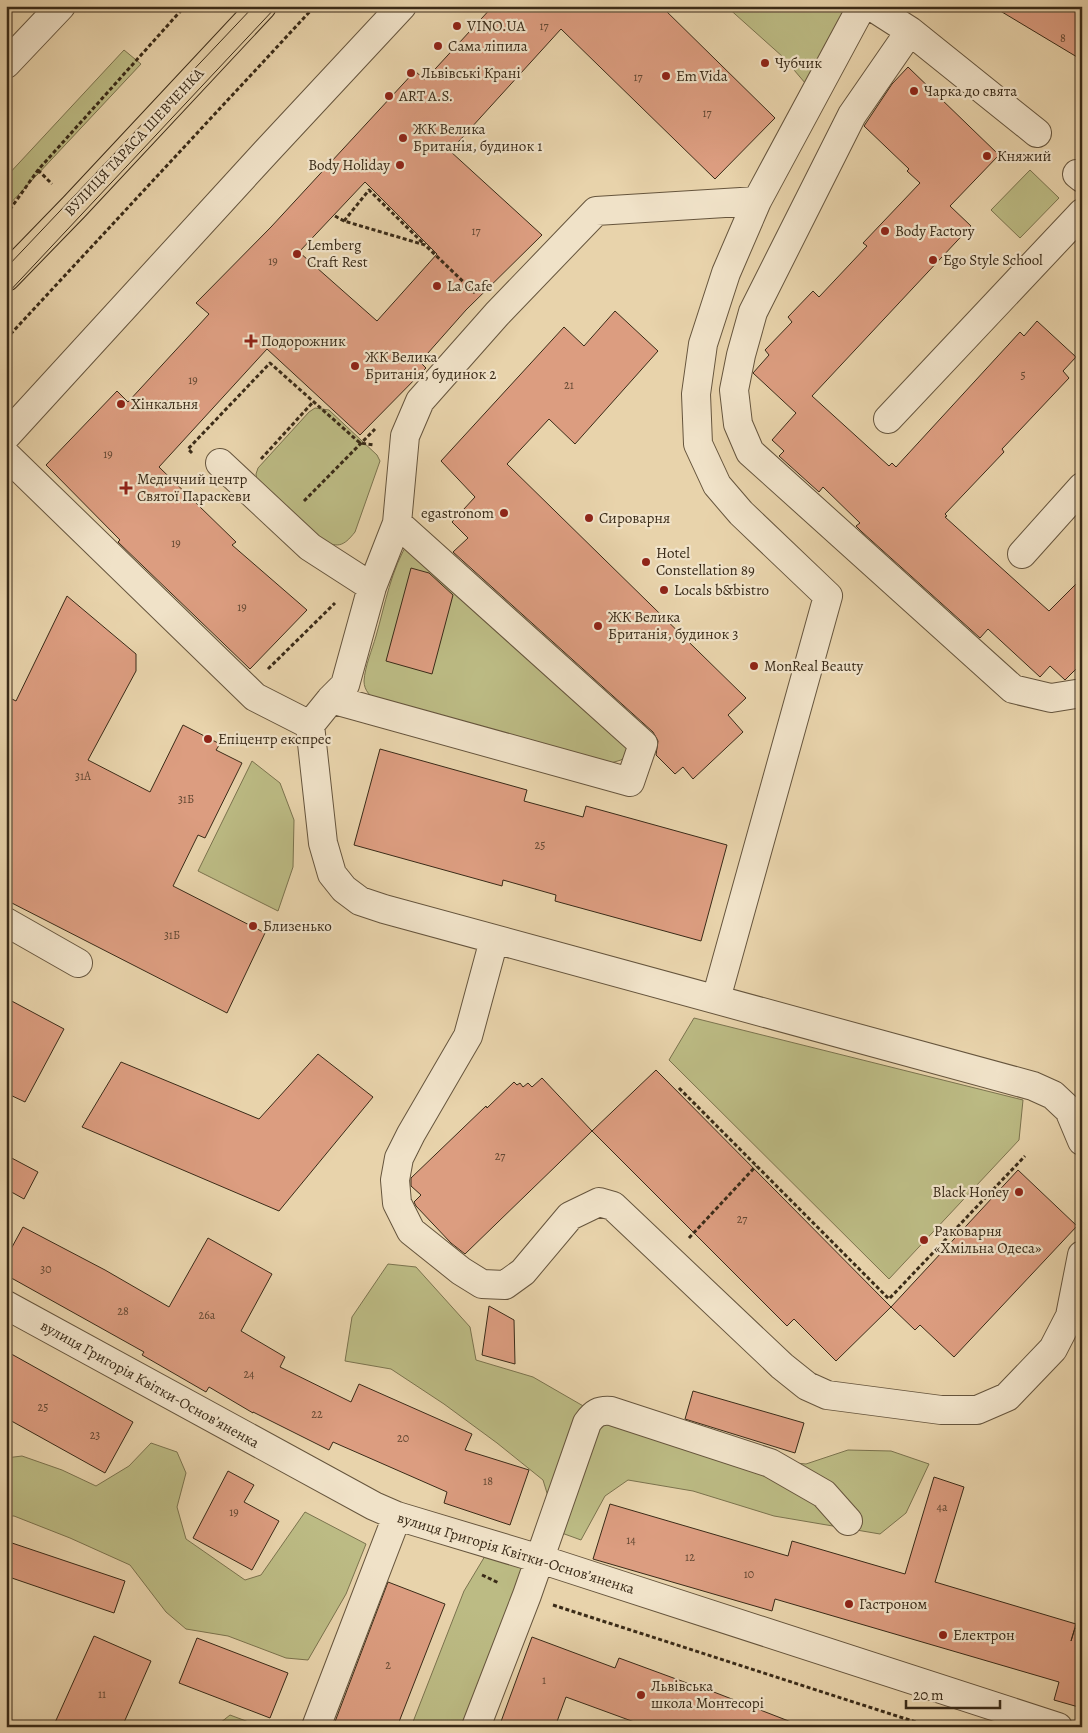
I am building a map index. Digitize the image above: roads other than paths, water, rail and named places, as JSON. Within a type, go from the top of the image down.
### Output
[{"type":"main road","name":"ВУЛИЦЯ ТАРАСА ШЕВЧЕНКА","points":[[6,277],[262,6]]},
{"type":"street","points":[[6,64],[61,6]]},
{"type":"street","points":[[6,436],[402,6]]},
{"type":"street","points":[[716,1000],[828,596],[741,514],[717,485],[698,444],[696,394],[703,344],[726,273],[757,201],[874,8],[910,31],[1037,133]]},
{"type":"street","points":[[910,31],[852,115],[753,312],[734,390],[738,424],[750,452],[1013,689],[1052,698],[1082,692]]},
{"type":"street","points":[[757,201],[596,211],[497,314],[420,401],[405,436],[397,523],[372,587],[345,685],[330,699],[310,725],[323,843],[332,874],[344,889],[360,901],[494,940],[1032,1086],[1053,1095],[1076,1112],[1082,1141]]},
{"type":"street","points":[[888,419],[1082,213]]},
{"type":"street","points":[[6,455],[255,697],[310,725]]},
{"type":"street","points":[[220,463],[310,547],[372,587]]},
{"type":"street","points":[[1022,554],[1082,487]]},
{"type":"street","points":[[330,699],[630,782],[644,744],[397,523]]},
{"type":"street","points":[[6,922],[78,962]]},
{"type":"street","points":[[494,940],[468,1036],[411,1134],[400,1158],[395,1180],[397,1203],[411,1231],[461,1271],[482,1284],[505,1284],[523,1272],[570,1216],[599,1202],[613,1206],[782,1366],[807,1386],[827,1394],[941,1410],[977,1410],[1007,1397],[1053,1349],[1070,1316],[1082,1255]]},
{"type":"street","name":"вулиця Григорія Квітки-Основʼяненка","points":[[6,1305],[374,1506],[397,1516],[540,1559],[1058,1727]]},
{"type":"street","points":[[476,1727],[540,1559],[588,1423],[593,1415],[601,1410],[611,1411],[770,1463],[824,1494],[848,1522]]},
{"type":"street","points":[[316,1727],[397,1516]]},
{"type":"tram line","points":[[6,268],[254,6]]},
{"type":"tram line","points":[[6,295],[277,6]]},
{"type":"place","name":"VINO.UA","points":[[457,26]]},
{"type":"place","name":"Сама ліпила","points":[[438,46]]},
{"type":"place","name":"Чубчик","points":[[765,63]]},
{"type":"place","name":"Львівські Крані","points":[[411,73]]},
{"type":"place","name":"Em Vida","points":[[666,76]]},
{"type":"place","name":"Чарка до свята","points":[[914,91]]},
{"type":"place","name":"ART A.S.","points":[[389,96]]},
{"type":"place","name":"ЖК Велика Британія, будинок 1","points":[[403,138]]},
{"type":"place","name":"Княжий","points":[[987,156]]},
{"type":"place","name":"Body Holiday","points":[[400,165]]},
{"type":"place","name":"Body Factory","points":[[885,231]]},
{"type":"place","name":"Lemberg Craft Rest","points":[[297,254]]},
{"type":"place","name":"Ego Style School","points":[[933,260]]},
{"type":"place","name":"La Cafe","points":[[437,286]]},
{"type":"place","name":"Подорожник","points":[[251,341]]},
{"type":"place","name":"ЖК Велика Британія, будинок 2","points":[[355,366]]},
{"type":"place","name":"Хінкальня","points":[[121,404]]},
{"type":"place","name":"Медичний центр Святої Параскеви","points":[[126,488]]},
{"type":"place","name":"egastronom","points":[[504,513]]},
{"type":"place","name":"Сироварня","points":[[589,518]]},
{"type":"place","name":"Hotel Constellation 89","points":[[646,562]]},
{"type":"place","name":"Locals b&bistro","points":[[664,590]]},
{"type":"place","name":"ЖК Велика Британія, будинок 3","points":[[598,626]]},
{"type":"place","name":"MonReal Beauty","points":[[754,666]]},
{"type":"place","name":"Епіцентр експрес","points":[[208,739]]},
{"type":"place","name":"Близенько","points":[[253,926]]},
{"type":"place","name":"Black Honey","points":[[1019,1192]]},
{"type":"place","name":"Раковарня «Хмільна Одеса»","points":[[924,1240]]},
{"type":"place","name":"Гастроном","points":[[849,1604]]},
{"type":"place","name":"Електрон","points":[[943,1635]]},
{"type":"place","name":"Львівська школа Монтесорі","points":[[641,1695]]}]
